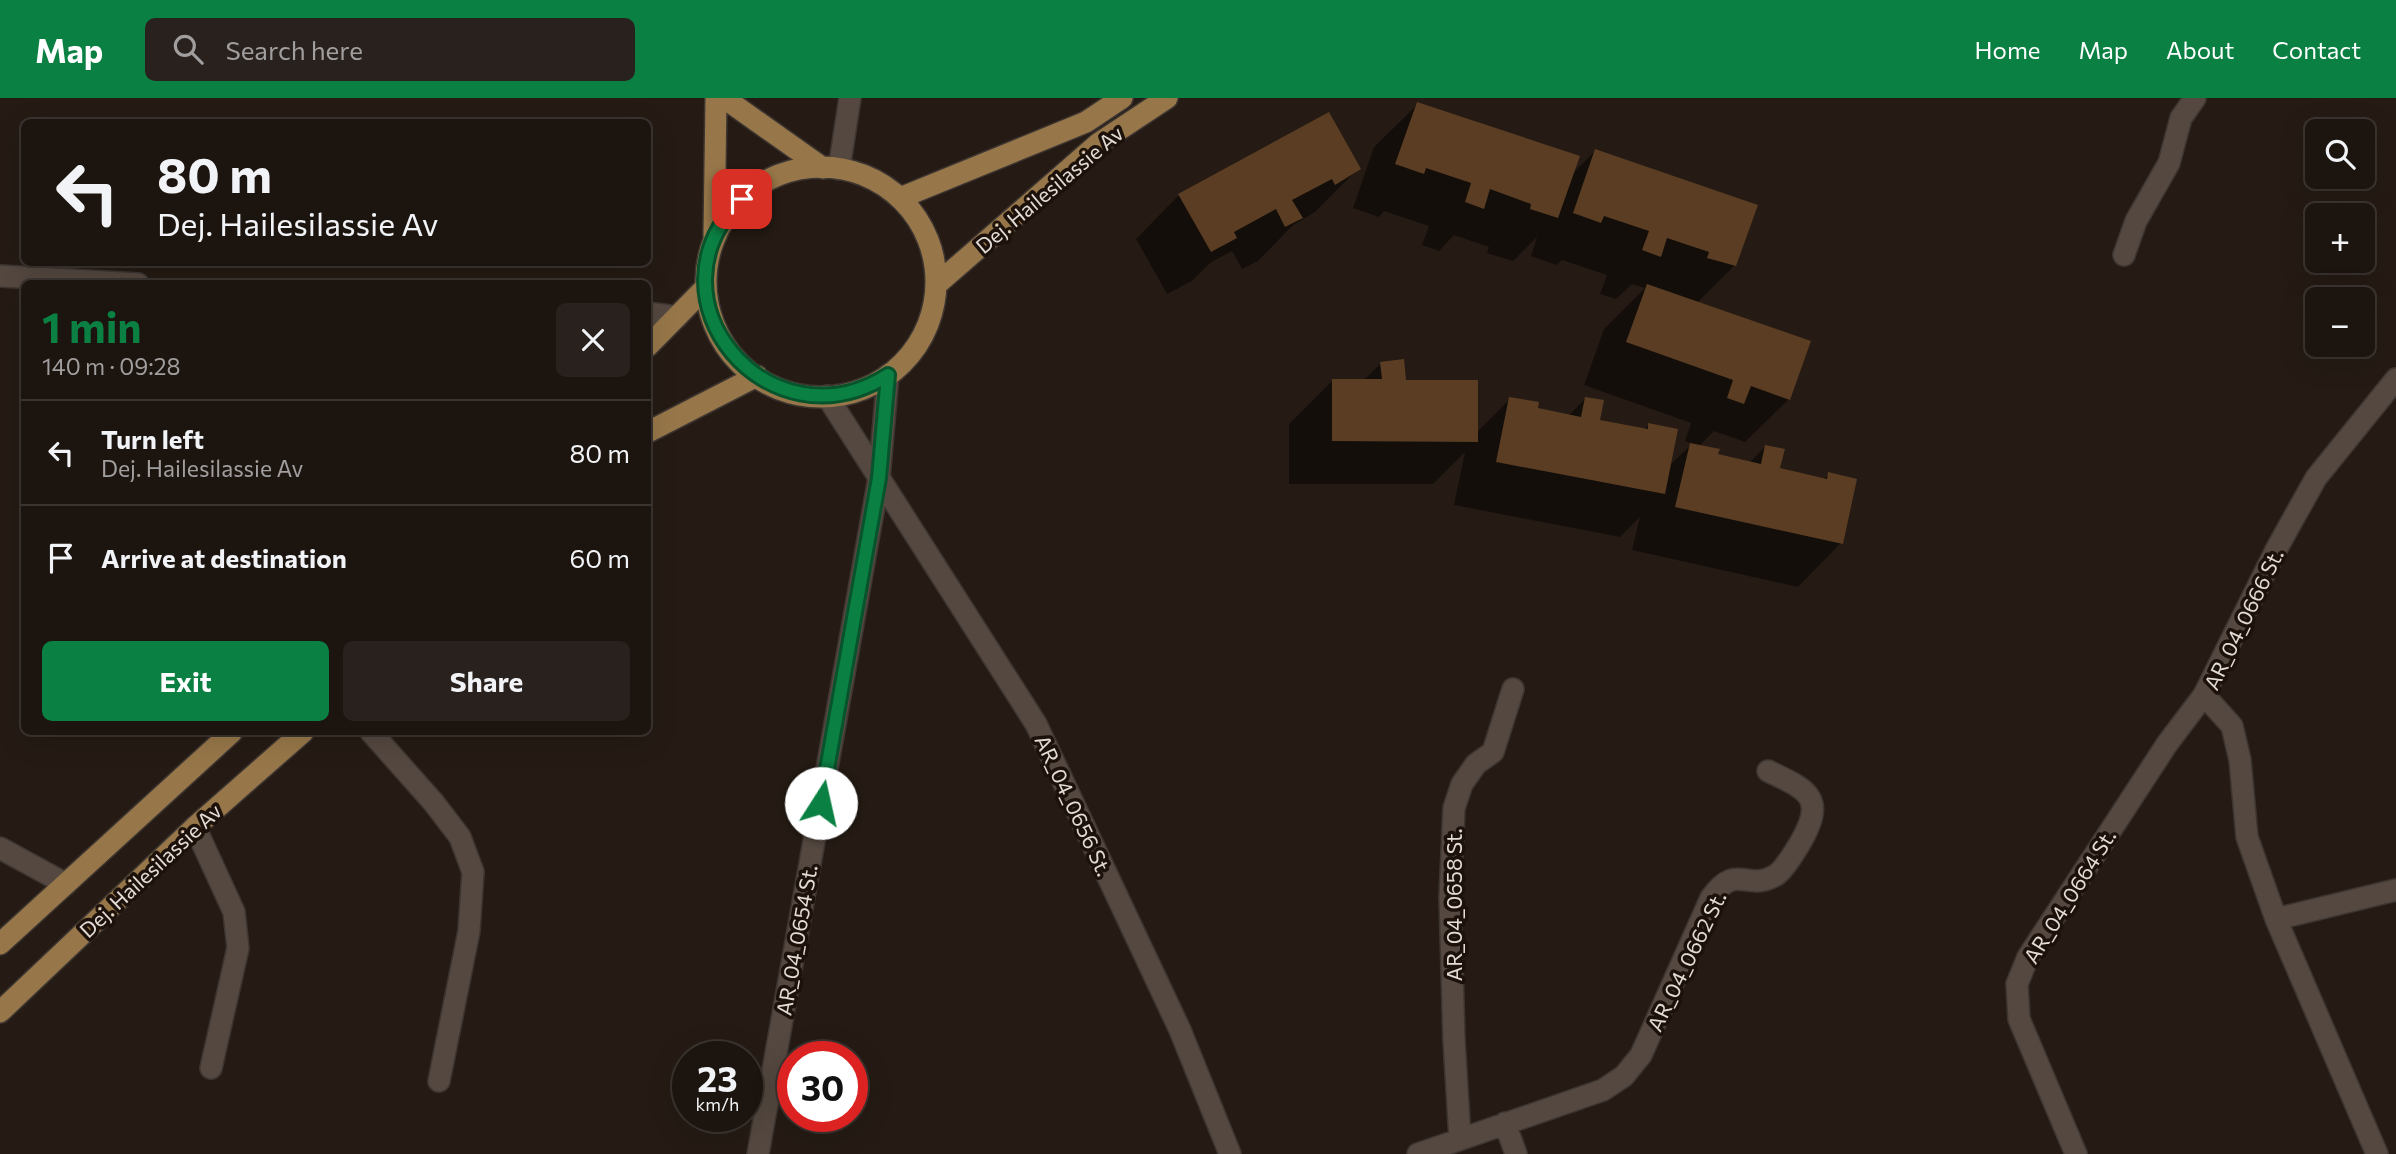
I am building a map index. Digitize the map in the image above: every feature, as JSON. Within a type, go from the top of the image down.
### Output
[{"type":"main road","points":[[714,239],[716,98]]},
{"type":"main road","points":[[724,98],[834,165],[871,179],[900,198],[926,237],[936,285],[931,317],[925,332],[906,359],[888,375],[859,390],[827,396],[778,388],[738,361],[722,341],[710,311],[706,287],[707,262],[714,239],[731,211],[756,187],[790,172],[834,165]]},
{"type":"main road","name":"Dej. Hailesilassie Av","points":[[900,198],[1086,121],[1122,98]]},
{"type":"main road","name":"Dej. Hailesilassie Av","points":[[936,285],[1099,143],[1167,98]]},
{"type":"main road","points":[[651,342],[706,287]]},
{"type":"main road","points":[[651,430],[757,376]]},
{"type":"main road","points":[[0,944],[229,735]]},
{"type":"main road","name":"Dej. Hailesilassie Av","points":[[0,1012],[195,827],[300,735]]},
{"type":"street","points":[[834,165],[850,98]]},
{"type":"street","points":[[2124,255],[2136,221],[2169,163],[2181,118],[2195,98]]},
{"type":"street","points":[[0,276],[69,280]]},
{"type":"street","points":[[651,313],[677,317]]},
{"type":"street","name":"AR_04_0654 St.","points":[[758,1154],[879,478],[888,375]]},
{"type":"street","name":"AR_04_0666 St.","points":[[2376,1154],[2276,919],[2246,837],[2240,760],[2232,726],[2204,695],[2277,548],[2316,478],[2396,379]]},
{"type":"street","points":[[827,396],[879,478]]},
{"type":"street","name":"AR_04_0656 St.","points":[[879,478],[1036,723],[1180,1030],[1230,1154]]},
{"type":"street","name":"AR_04_0658 St.","points":[[1460,1139],[1450,897],[1454,808],[1462,784],[1476,764],[1493,752],[1513,689]]},
{"type":"street","name":"AR_04_0664 St.","points":[[2076,1154],[2019,1019],[2017,984],[2036,946],[2167,744],[2204,695]]},
{"type":"street","points":[[374,735],[435,803],[460,837],[473,872],[469,931],[439,1081]]},
{"type":"street","name":"AR_04_0662 St.","points":[[1505,1123],[1603,1090],[1624,1076],[1641,1055],[1711,898],[1721,883],[1734,877],[1757,882],[1777,874],[1803,838],[1815,811],[1810,795],[1794,783],[1768,771]]},
{"type":"street","points":[[195,827],[234,912],[238,948],[211,1068]]},
{"type":"street","points":[[0,848],[66,884]]},
{"type":"street","points":[[2276,919],[2396,890]]},
{"type":"street","points":[[1418,1154],[1505,1123],[1516,1154]]},
{"type":"building","points":[[1417,102],[1580,156],[1558,218],[1530,209],[1531,204],[1490,189],[1484,209],[1465,202],[1471,183],[1426,168],[1424,174],[1395,164]]},
{"type":"building","points":[[1329,112],[1361,169],[1335,185],[1332,179],[1292,200],[1303,218],[1285,227],[1276,209],[1234,232],[1237,238],[1211,252],[1178,194]]},
{"type":"building","points":[[1595,149],[1758,205],[1736,266],[1707,258],[1709,252],[1667,238],[1661,257],[1642,250],[1649,231],[1604,216],[1601,223],[1573,213]]},
{"type":"building","points":[[1647,284],[1811,341],[1790,400],[1751,386],[1744,404],[1727,398],[1733,380],[1626,342]]},
{"type":"building","points":[[1404,359],[1406,380],[1478,380],[1478,442],[1332,441],[1332,379],[1382,379],[1380,362]]},
{"type":"building","points":[[1509,397],[1539,402],[1538,408],[1581,417],[1585,397],[1604,400],[1600,420],[1648,429],[1648,423],[1678,429],[1665,494],[1496,462]]},
{"type":"building","points":[[1690,443],[1720,449],[1718,454],[1761,464],[1765,445],[1785,449],[1780,468],[1827,479],[1828,472],[1857,479],[1843,544],[1675,507]]},
{"type":"route","points":[[742,199],[725,218],[714,239],[707,262],[706,295],[710,311],[722,341],[732,355],[750,372],[771,385],[802,395],[843,394],[874,384],[888,375],[879,478],[821,803]]}]
